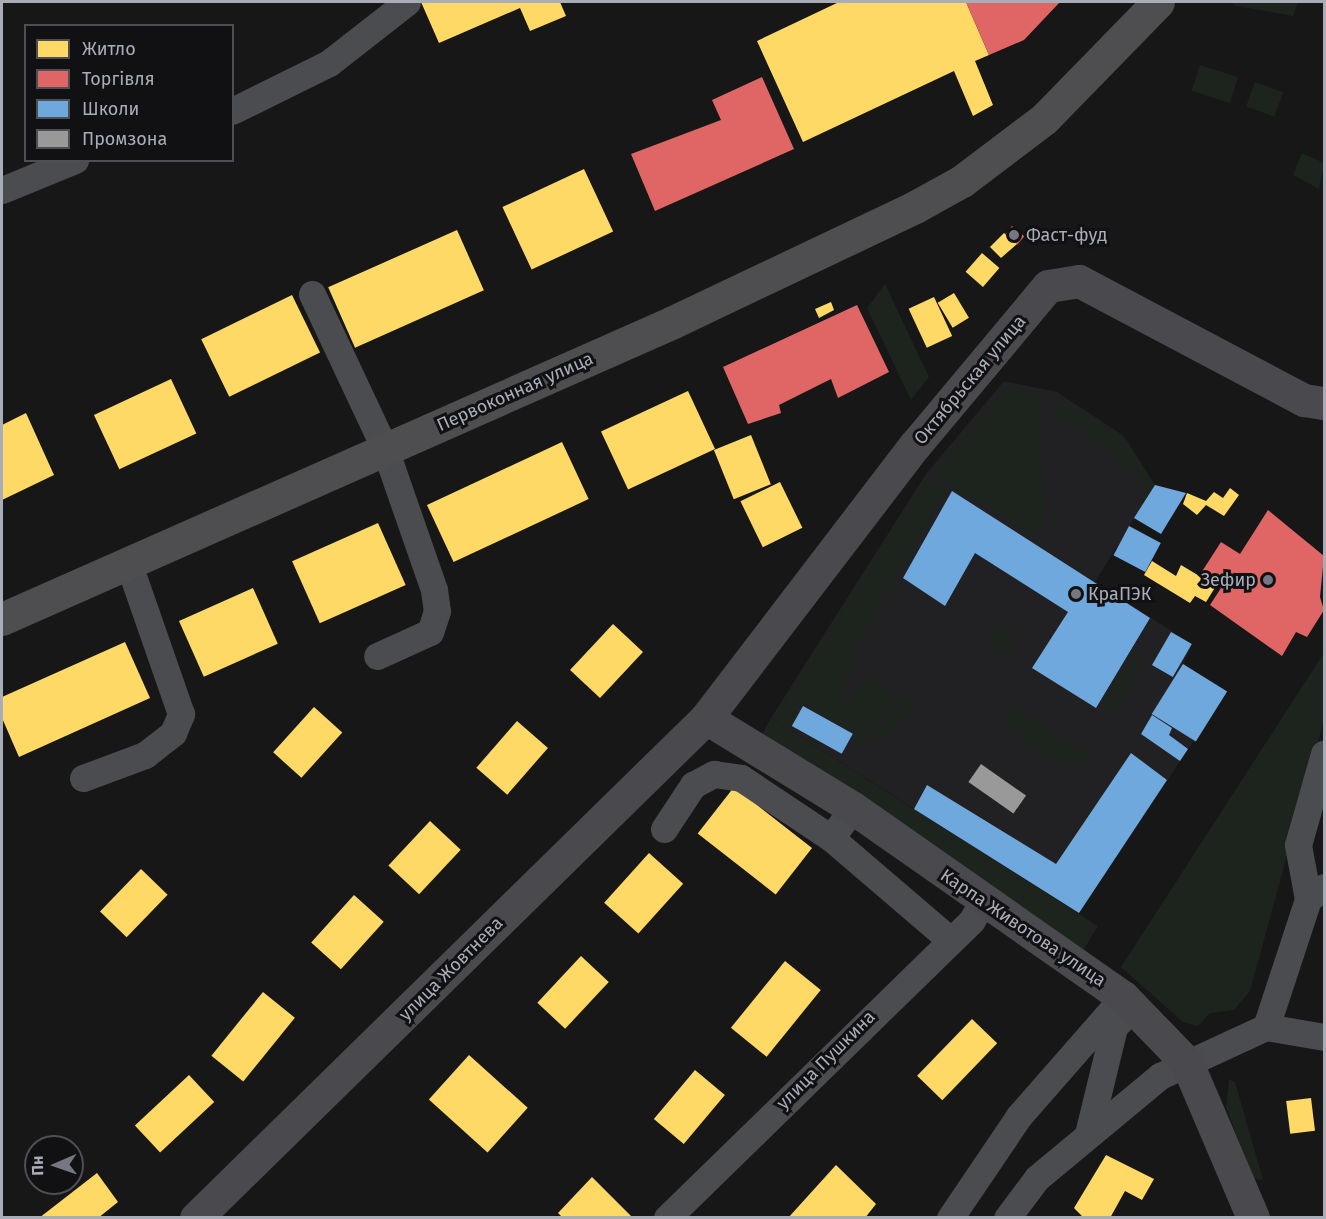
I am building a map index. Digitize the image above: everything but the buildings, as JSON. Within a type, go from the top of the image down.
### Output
[{"type":"highway","name":"Первоконная улица","points":[[2,618],[671,323],[915,207],[1016,142],[1158,2]]},
{"type":"main road","name":"Октябрьская улица","points":[[705,718],[915,445],[1048,286],[1079,281],[1304,400],[1324,403]]},
{"type":"main road","name":"Карпа Животова улица","points":[[705,718],[853,808],[983,902],[1128,1002],[1187,1063],[1253,1218]]},
{"type":"main road","name":"улица Жовтнева","points":[[196,1218],[705,718]]},
{"type":"street","points":[[234,110],[329,63],[407,2]]},
{"type":"street","points":[[2,190],[70,162]]},
{"type":"street","points":[[312,294],[384,449],[437,611],[430,632],[377,656]]},
{"type":"street","points":[[83,778],[145,755],[174,733],[181,714],[129,562]]},
{"type":"street","points":[[1266,1027],[1316,893],[1298,846],[1323,752]]},
{"type":"street","points":[[664,829],[693,785],[714,774],[741,778],[831,837],[949,939]]},
{"type":"street","points":[[831,837],[853,808]]},
{"type":"street","name":"улица Пушкина","points":[[667,1218],[949,939],[983,902]]},
{"type":"street","points":[[1088,1134],[1114,1027],[1128,1002]]},
{"type":"street","points":[[950,1218],[1019,1116],[1128,1002]]},
{"type":"street","points":[[1006,1218],[1037,1178],[1160,1076],[1266,1027],[1324,1036]]},
{"type":"shaded area","points":[[1236,2],[1298,2],[1293,16],[1232,5]]},
{"type":"shaded area","points":[[1200,65],[1238,77],[1230,103],[1192,91]]},
{"type":"shaded area","points":[[1255,82],[1283,92],[1274,117],[1246,106]]},
{"type":"shaded area","points":[[1302,153],[1324,163],[1319,189],[1293,175]]},
{"type":"shaded area","points":[[885,284],[929,377],[911,400],[867,308]]},
{"type":"shaded area","points":[[1004,381],[1057,392],[1124,436],[1155,485],[1095,582],[1192,644],[1183,664],[1227,691],[1079,913],[771,718],[926,474]]},
{"type":"shaded area","points":[[1006,387],[1039,395],[1044,518],[1034,537],[933,475]]},
{"type":"shaded area","points":[[1057,396],[1124,437],[1154,485],[1143,503],[1141,474],[1120,466],[1115,455],[1058,415]]},
{"type":"shaded area","points":[[927,476],[946,490],[850,658],[856,664],[840,695],[850,703],[866,675],[898,696],[862,748],[850,741],[853,733],[803,704],[790,727],[774,717]]},
{"type":"shaded area","points":[[1001,627],[1011,631],[1015,641],[1011,651],[1001,655],[991,651],[987,641],[991,631]]},
{"type":"shaded area","points":[[1324,653],[1324,720],[1250,991],[1234,1010],[1210,1013],[1198,1026],[1183,1022],[1121,967]]},
{"type":"shaded area","points":[[1131,657],[1144,668],[1115,712],[1103,703]]},
{"type":"shaded area","points":[[907,693],[915,700],[893,733],[874,740]]},
{"type":"shaded area","points":[[1014,707],[1093,759],[1092,762],[1070,767],[1035,750],[1005,726]]},
{"type":"shaded area","points":[[771,718],[1098,926],[1082,952],[760,738]]},
{"type":"shaded area","points":[[1229,1079],[1235,1082],[1263,1180],[1253,1178],[1226,1107]]},
{"type":"place","name":"Фаст-фуд","points":[[1014,235]]},
{"type":"place","name":"Зефир","points":[[1268,580]]},
{"type":"place","name":"КраПЭК","points":[[1076,594]]}]
